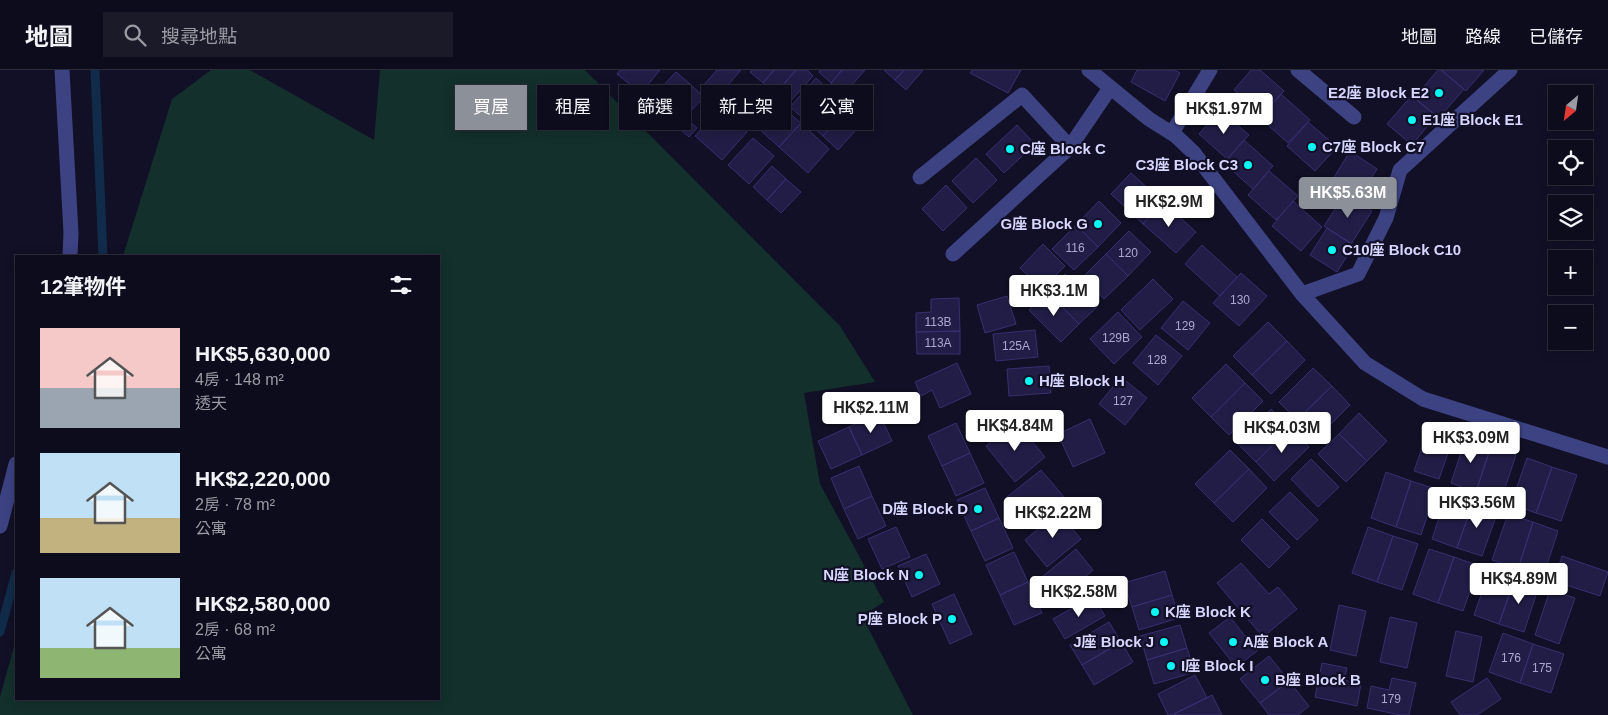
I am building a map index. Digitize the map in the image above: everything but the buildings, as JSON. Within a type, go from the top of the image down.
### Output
[{"type":"street","points":[[62,70],[71,233],[70,255]]},
{"type":"street","points":[[1089,70],[1149,119],[1172,133],[1194,153],[1302,294],[1365,363],[1423,399],[1608,457]]},
{"type":"street","points":[[1172,133],[1210,70]]},
{"type":"street","points":[[1298,70],[1354,117]]},
{"type":"street","points":[[1302,294],[1358,274],[1386,218],[1400,170],[1510,70]]},
{"type":"street","points":[[953,254],[1070,147],[1110,88]]},
{"type":"street","points":[[920,177],[1022,95],[1070,147]]},
{"type":"street","points":[[0,526],[15,468]]},
{"type":"green space","points":[[211,70],[250,70],[374,140],[380,70],[585,70],[600,85],[537,85],[537,130],[609,130],[609,94],[619,104],[619,130],[645,130],[840,326],[875,382],[804,393],[820,484],[884,602],[862,616],[913,715],[0,715],[0,697],[15,643],[15,700],[440,700],[440,255],[123,255],[172,99]]},
{"type":"waterway","points":[[95,70],[103,255]]},
{"type":"waterway","points":[[0,632],[15,577]]},
{"type":"place","name":"E2座 Block E2","points":[[1439,93]]},
{"type":"place","name":"E1座 Block E1","points":[[1412,120]]},
{"type":"place","name":"C7座 Block C7","points":[[1312,147]]},
{"type":"place","name":"C座 Block C","points":[[1010,149]]},
{"type":"place","name":"C3座 Block C3","points":[[1248,165]]},
{"type":"place","name":"G座 Block G","points":[[1098,224]]},
{"type":"place","name":"C10座 Block C10","points":[[1332,250]]},
{"type":"place","name":"H座 Block H","points":[[1029,381]]},
{"type":"place","name":"D座 Block D","points":[[978,509]]},
{"type":"place","name":"N座 Block N","points":[[919,575]]},
{"type":"place","name":"K座 Block K","points":[[1155,612]]},
{"type":"place","name":"P座 Block P","points":[[952,619]]},
{"type":"place","name":"J座 Block J","points":[[1164,642]]},
{"type":"place","name":"A座 Block A","points":[[1233,642]]},
{"type":"place","name":"I座 Block I","points":[[1171,666]]},
{"type":"place","name":"B座 Block B","points":[[1265,680]]}]
